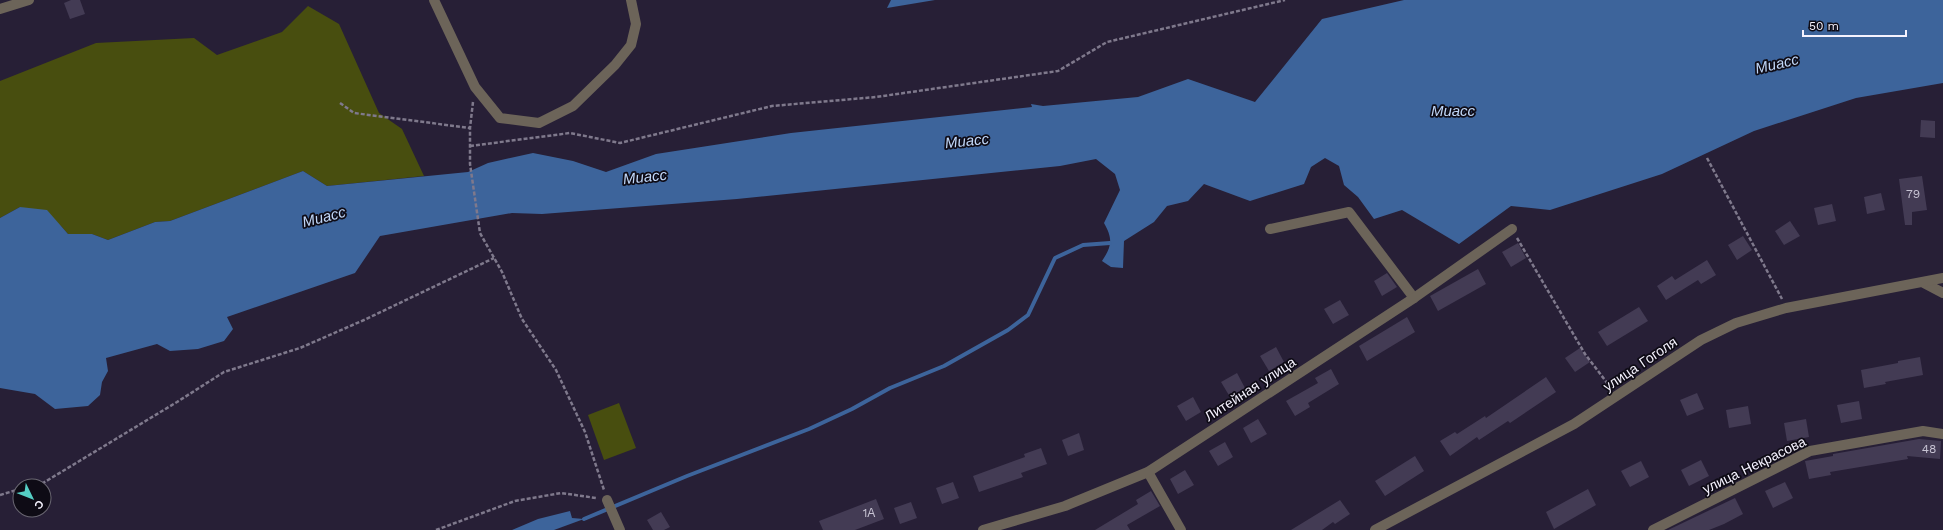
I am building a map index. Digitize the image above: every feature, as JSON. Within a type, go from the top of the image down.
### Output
[{"type":"street","points":[[0,9],[29,0]]},
{"type":"street","points":[[434,0],[475,87],[500,118],[539,123],[573,106],[615,66],[631,45],[636,24],[631,0]]},
{"type":"street","points":[[1270,229],[1349,212],[1414,298]]},
{"type":"street","name":"Литейная улица","points":[[983,530],[1065,506],[1148,472],[1414,298],[1512,229]]},
{"type":"street","name":"улица Гоголя","points":[[1375,530],[1574,424],[1701,340],[1736,324],[1786,308],[1924,283],[1943,278]]},
{"type":"street","points":[[1924,283],[1943,293]]},
{"type":"street","name":"улица Некрасова","points":[[1653,530],[1810,451],[1923,431],[1943,434]]},
{"type":"street","points":[[1148,472],[1181,530]]},
{"type":"street","points":[[607,500],[620,530]]},
{"type":"path","points":[[470,146],[570,133],[620,143],[772,106],[876,98],[1058,71],[1107,42],[1285,0]]},
{"type":"path","points":[[436,530],[515,501],[553,494],[561,493],[607,500],[585,432],[556,370],[522,319],[502,272],[480,233],[470,164],[470,128],[475,87]]},
{"type":"path","points":[[340,103],[354,113],[470,128]]},
{"type":"path","points":[[1707,158],[1786,308]]},
{"type":"path","points":[[1512,229],[1585,354],[1617,396]]},
{"type":"path","points":[[50,478],[177,402],[224,372],[300,348],[364,320],[494,258]]},
{"type":"path","points":[[0,495],[12,491]]},
{"type":"green space","points":[[308,6],[339,24],[379,113],[402,129],[424,176],[327,186],[303,171],[170,221],[155,222],[108,240],[92,234],[68,234],[61,226],[20,207],[0,218],[0,81],[96,43],[194,38],[217,55],[282,32]]},
{"type":"green space","points":[[619,403],[636,448],[604,460],[588,415]]},
{"type":"water","points":[[891,0],[935,0],[887,8]]},
{"type":"water","name":"Миасс","points":[[1404,0],[1943,0],[1943,83],[1856,98],[1754,131],[1662,174],[1550,210],[1511,206],[1459,244],[1402,210],[1374,219],[1358,197],[1344,185],[1339,166],[1325,158],[1311,167],[1304,184],[1250,201],[1204,184],[1188,201],[1167,206],[1154,222],[1124,241],[1123,268],[1111,267],[1102,261],[1108,251],[1110,242],[1109,234],[1104,223],[1120,190],[1115,174],[1096,159],[1060,166],[737,199],[542,214],[512,213],[380,236],[355,273],[227,317],[233,329],[224,341],[198,349],[170,351],[157,344],[106,358],[108,371],[102,382],[100,395],[88,406],[55,409],[35,394],[0,388],[0,218],[20,207],[47,210],[68,234],[92,234],[108,240],[155,222],[170,221],[303,171],[327,186],[468,172],[488,163],[533,153],[573,161],[606,172],[656,154],[791,133],[1032,107],[1031,104],[1043,106],[1138,97],[1188,79],[1255,102],[1322,19]]},
{"type":"water","points":[[570,511],[572,518],[584,519],[554,530],[512,530],[538,519]]},
{"type":"building","points":[[71,0],[80,0],[85,14],[70,19],[64,3]]},
{"type":"building","points":[[1921,120],[1935,121],[1935,138],[1920,137]]},
{"type":"building","points":[[1922,176],[1927,210],[1912,212],[1912,225],[1905,225],[1899,179]]},
{"type":"building","points":[[1881,193],[1885,210],[1867,214],[1864,197]]},
{"type":"building","points":[[1832,204],[1836,221],[1818,225],[1814,208]]},
{"type":"building","points":[[1790,221],[1800,236],[1784,245],[1775,231]]},
{"type":"building","points":[[1743,236],[1752,250],[1737,260],[1728,245]]},
{"type":"building","points":[[1518,243],[1526,258],[1511,267],[1502,252]]},
{"type":"building","points":[[1707,260],[1716,275],[1701,284],[1698,280],[1666,300],[1657,286],[1672,276],[1675,280]]},
{"type":"building","points":[[1478,269],[1486,284],[1438,311],[1430,296]]},
{"type":"building","points":[[1387,273],[1397,287],[1382,296],[1374,281]]},
{"type":"building","points":[[1340,300],[1349,315],[1333,324],[1324,309]]},
{"type":"building","points":[[1639,307],[1648,321],[1607,346],[1598,332]]},
{"type":"building","points":[[1407,317],[1415,332],[1367,361],[1359,346]]},
{"type":"building","points":[[1276,347],[1284,362],[1269,371],[1260,356]]},
{"type":"building","points":[[1580,348],[1590,362],[1575,372],[1565,358]]},
{"type":"building","points":[[1920,357],[1923,375],[1885,382],[1886,384],[1864,388],[1861,370]]},
{"type":"building","points":[[1331,369],[1339,384],[1308,403],[1310,407],[1295,416],[1286,401],[1318,383],[1315,378]]},
{"type":"building","points":[[1237,373],[1245,388],[1230,397],[1221,382]]},
{"type":"building","points":[[1546,377],[1556,392],[1510,423],[1508,421],[1479,440],[1477,437],[1450,456],[1440,441],[1455,432],[1457,434],[1485,416],[1486,418]]},
{"type":"building","points":[[1697,393],[1704,409],[1687,416],[1680,400]]},
{"type":"building","points":[[1193,397],[1201,412],[1186,421],[1177,406]]},
{"type":"building","points":[[1859,401],[1862,419],[1841,423],[1837,405]]},
{"type":"building","points":[[1748,406],[1751,424],[1729,428],[1726,410]]},
{"type":"building","points":[[1258,419],[1267,434],[1251,443],[1243,428]]},
{"type":"building","points":[[1806,419],[1809,437],[1787,441],[1784,423]]},
{"type":"building","points":[[1079,433],[1084,450],[1068,456],[1062,440]]},
{"type":"building","points":[[1919,439],[1941,441],[1940,459],[1907,456],[1908,459],[1830,472],[1831,475],[1809,479],[1805,461],[1833,456],[1833,454]]},
{"type":"building","points":[[1225,442],[1233,457],[1218,466],[1209,451]]},
{"type":"building","points":[[1041,448],[1047,464],[1021,473],[1023,477],[979,492],[973,476],[1025,457],[1024,454]]},
{"type":"building","points":[[1415,456],[1424,471],[1385,496],[1375,481]]},
{"type":"building","points":[[1701,460],[1709,476],[1689,486],[1681,470]]},
{"type":"building","points":[[1641,461],[1649,477],[1630,487],[1621,471]]},
{"type":"building","points":[[1185,470],[1194,485],[1178,494],[1170,479]]},
{"type":"building","points":[[953,482],[959,498],[942,504],[936,488]]},
{"type":"building","points":[[1785,482],[1793,498],[1773,508],[1765,491]]},
{"type":"building","points":[[1588,489],[1596,505],[1554,529],[1546,512]]},
{"type":"building","points":[[1151,491],[1160,506],[1127,525],[1130,530],[1095,530],[1138,504],[1136,500]]},
{"type":"building","points":[[1735,498],[1743,514],[1724,524],[1709,530],[1668,530]]},
{"type":"building","points":[[876,499],[884,519],[855,530],[823,530],[819,521]]},
{"type":"building","points":[[1340,500],[1350,514],[1335,524],[1333,522],[1322,530],[1291,530]]},
{"type":"building","points":[[911,502],[917,518],[900,524],[894,508]]},
{"type":"building","points":[[661,512],[670,527],[664,530],[653,530],[647,520]]},
{"type":"waterway","points":[[584,519],[687,476],[809,429],[852,409],[890,388],[944,366],[1008,330],[1028,315],[1055,258],[1083,245],[1110,243]]}]
